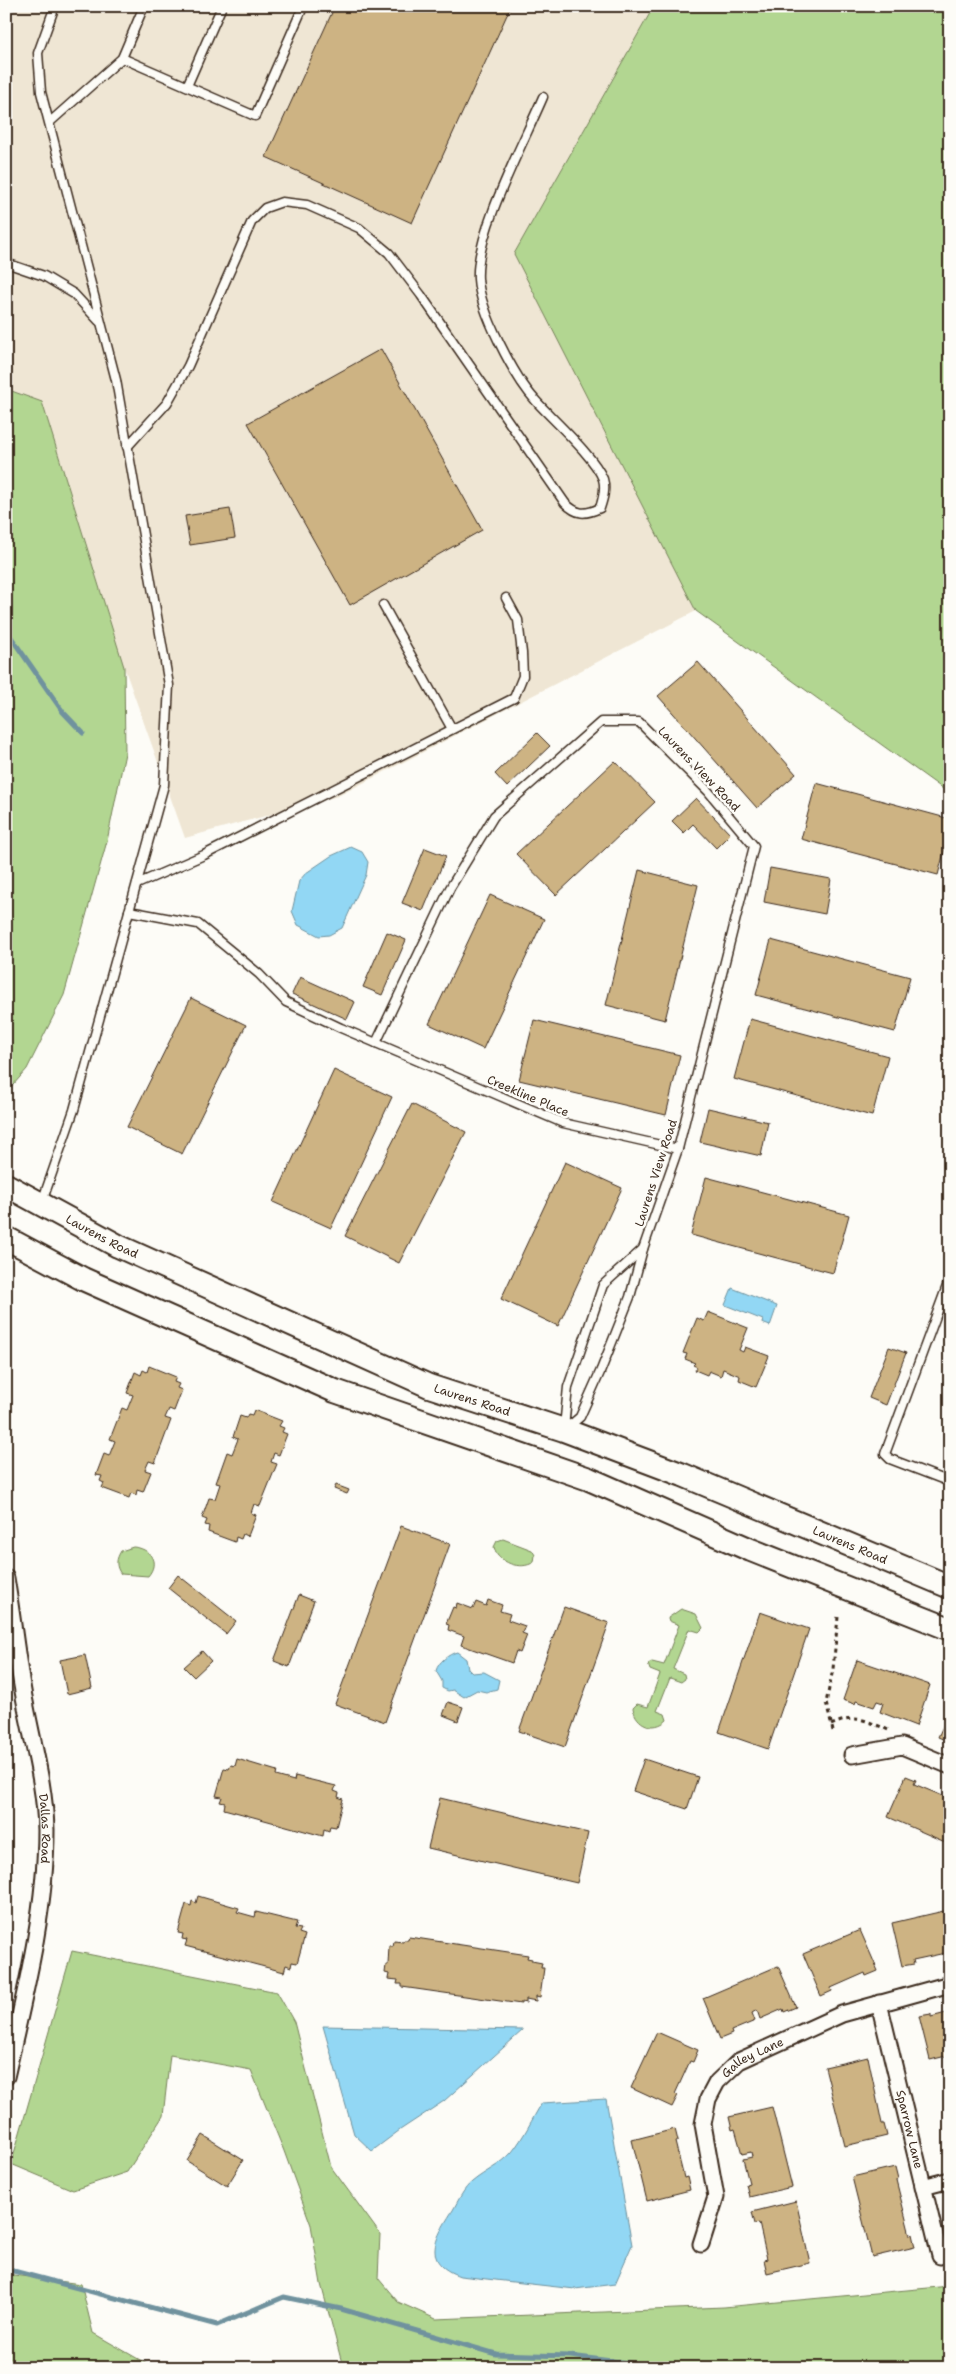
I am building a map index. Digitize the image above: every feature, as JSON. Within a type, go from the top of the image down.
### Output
[{"type":"main road","name":"Laurens Road","points":[[6,1185],[118,1246],[429,1386],[564,1430],[683,1475],[845,1545],[950,1587]]},
{"type":"main road","points":[[6,1238],[83,1279],[335,1391],[589,1479],[760,1554],[950,1629]]},
{"type":"main road","points":[[549,1465],[564,1430]]},
{"type":"street","name":"Dallas Road","points":[[6,1578],[9,1611],[41,1786],[46,1828],[45,1867],[38,1920],[6,2077]]},
{"type":"street","points":[[852,1755],[902,1746],[950,1766]]},
{"type":"street","name":"Galley Lane","points":[[701,2244],[716,2197],[703,2124],[708,2099],[718,2082],[739,2061],[842,2014],[950,1984]]},
{"type":"street","name":"Sparrow Lane","points":[[878,2003],[940,2256]]},
{"type":"street","points":[[923,2187],[950,2180]]},
{"type":"lane","points":[[42,1204],[74,1110],[164,785],[169,685],[116,380],[41,92],[38,53],[56,6]]},
{"type":"lane","points":[[50,122],[122,58],[144,6]]},
{"type":"lane","points":[[187,86],[222,6]]},
{"type":"lane","points":[[122,58],[255,116],[303,7],[301,6]]},
{"type":"lane","points":[[127,447],[172,396],[188,366],[252,221],[265,208],[282,202],[307,205],[359,228],[389,253],[444,327],[565,503],[573,512],[580,514],[588,514],[600,508],[604,496],[603,479],[563,428],[534,399],[505,353],[484,309],[478,279],[480,257],[492,216],[543,97]]},
{"type":"lane","points":[[6,263],[44,276],[74,294],[100,322]]},
{"type":"lane","points":[[137,884],[204,855],[514,698],[523,676],[518,620],[506,598]]},
{"type":"lane","points":[[383,605],[452,729]]},
{"type":"lane","name":"Laurens View Road","points":[[376,1043],[450,888],[494,816],[601,722],[639,722],[708,791],[754,846],[678,1149],[643,1249],[630,1297],[580,1417],[564,1430]]},
{"type":"lane","name":"Creekline Place","points":[[129,911],[198,924],[259,974],[286,1002],[376,1043],[563,1123],[678,1149]]},
{"type":"lane","name":"Laurens View Road","points":[[564,1430],[568,1387],[602,1285],[643,1249]]},
{"type":"lane","points":[[950,1278],[886,1454],[890,1460],[950,1482]]},
{"type":"path","points":[[833,1731],[826,1703],[833,1669],[838,1617]]},
{"type":"shaded area","points":[[6,6],[654,6],[514,254],[696,611],[338,796],[185,838],[124,667],[42,402],[6,389]]},
{"type":"green space","points":[[654,6],[950,6],[950,794],[696,611],[514,254]]},
{"type":"green space","points":[[6,389],[42,402],[124,667],[125,753],[107,841],[64,995],[27,1069],[6,1093]]},
{"type":"green space","points":[[503,1539],[532,1550],[535,1555],[534,1562],[523,1566],[505,1561],[496,1553],[494,1547],[497,1541]]},
{"type":"green space","points":[[133,1547],[144,1550],[151,1557],[153,1566],[148,1576],[121,1574],[119,1571],[117,1562],[121,1551]]},
{"type":"green space","points":[[681,1609],[696,1614],[703,1628],[699,1632],[689,1629],[673,1669],[684,1674],[685,1679],[681,1682],[670,1678],[657,1711],[665,1714],[667,1720],[657,1726],[646,1725],[638,1719],[633,1708],[637,1704],[648,1707],[660,1674],[650,1670],[648,1664],[652,1662],[664,1665],[679,1625],[669,1621],[668,1618]]},
{"type":"green space","points":[[72,1951],[277,1992],[294,2022],[331,2167],[380,2234],[378,2278],[398,2302],[436,2319],[724,2307],[950,2286],[950,2368],[341,2368],[343,2367],[321,2284],[311,2225],[284,2151],[251,2070],[170,2055],[163,2116],[127,2172],[73,2190],[11,2164]]},
{"type":"green space","points":[[6,2274],[81,2284],[93,2333],[154,2368],[6,2368]]},
{"type":"water","points":[[351,847],[362,852],[368,862],[366,875],[342,928],[329,935],[319,936],[298,925],[292,911],[299,881],[306,873],[331,856]]},
{"type":"water","points":[[732,1288],[777,1306],[770,1326],[762,1323],[763,1320],[725,1305]]},
{"type":"water","points":[[457,1652],[466,1659],[468,1669],[472,1673],[484,1672],[499,1680],[497,1689],[486,1692],[477,1690],[464,1697],[453,1690],[448,1691],[442,1688],[442,1681],[436,1671],[437,1668],[444,1659]]},
{"type":"water","points":[[323,2026],[523,2030],[444,2101],[372,2151],[354,2134]]},
{"type":"water","points":[[606,2099],[632,2245],[615,2284],[575,2289],[460,2276],[440,2264],[435,2248],[437,2239],[461,2195],[472,2182],[503,2161],[512,2152],[542,2103]]},
{"type":"building","points":[[335,6],[511,6],[412,223],[266,157]]},
{"type":"building","points":[[381,349],[482,530],[350,605],[248,423]]},
{"type":"building","points":[[230,509],[235,538],[190,545],[185,516]]},
{"type":"building","points":[[698,662],[796,774],[757,808],[658,696]]},
{"type":"building","points":[[537,733],[550,746],[507,787],[495,774]]},
{"type":"building","points":[[615,761],[655,802],[556,895],[516,854]]},
{"type":"building","points":[[816,783],[950,819],[950,829],[938,875],[801,839]]},
{"type":"building","points":[[696,798],[730,834],[716,848],[693,824],[684,833],[672,821]]},
{"type":"building","points":[[425,848],[446,856],[423,911],[402,903]]},
{"type":"building","points":[[770,868],[831,879],[825,914],[764,902]]},
{"type":"building","points":[[639,870],[698,885],[665,1020],[606,1005]]},
{"type":"building","points":[[490,895],[544,919],[483,1049],[429,1024]]},
{"type":"building","points":[[387,932],[406,940],[382,995],[363,987]]},
{"type":"building","points":[[771,940],[910,977],[895,1032],[756,995]]},
{"type":"building","points":[[300,977],[355,1002],[347,1019],[292,994]]},
{"type":"building","points":[[191,998],[246,1025],[182,1154],[127,1127]]},
{"type":"building","points":[[750,1019],[888,1056],[872,1116],[734,1079]]},
{"type":"building","points":[[534,1020],[680,1055],[666,1115],[519,1080]]},
{"type":"building","points":[[334,1070],[392,1097],[331,1228],[273,1202]]},
{"type":"building","points":[[412,1104],[466,1132],[399,1263],[345,1236]]},
{"type":"building","points":[[708,1108],[768,1122],[761,1156],[700,1142]]},
{"type":"building","points":[[565,1162],[622,1188],[558,1326],[501,1299]]},
{"type":"building","points":[[706,1177],[849,1215],[833,1273],[691,1235]]},
{"type":"building","points":[[708,1312],[748,1328],[739,1350],[743,1352],[745,1347],[769,1356],[756,1387],[739,1380],[740,1376],[723,1369],[721,1376],[709,1371],[707,1375],[695,1370],[697,1367],[693,1365],[695,1363],[685,1359],[687,1354],[683,1353],[697,1318],[704,1321]]},
{"type":"building","points":[[889,1347],[906,1353],[886,1405],[869,1398]]},
{"type":"building","points":[[149,1366],[176,1377],[174,1382],[179,1384],[177,1388],[182,1390],[174,1411],[169,1409],[165,1418],[171,1420],[155,1463],[149,1461],[145,1470],[151,1472],[143,1492],[137,1490],[136,1495],[131,1493],[129,1498],[102,1488],[104,1483],[100,1481],[102,1476],[96,1475],[104,1454],[109,1456],[115,1441],[110,1439],[122,1408],[127,1410],[133,1395],[127,1393],[135,1372],[141,1375],[143,1370],[147,1372]]},
{"type":"building","points":[[254,1410],[282,1421],[279,1426],[284,1428],[282,1432],[287,1434],[279,1455],[274,1453],[271,1462],[277,1464],[260,1506],[254,1504],[251,1513],[256,1515],[248,1536],[243,1534],[241,1539],[236,1537],[235,1542],[208,1532],[209,1526],[205,1525],[207,1520],[202,1518],[209,1498],[215,1499],[220,1484],[216,1483],[227,1452],[232,1454],[238,1439],[233,1437],[240,1416],[246,1418],[248,1414],[252,1415]]},
{"type":"building","points":[[336,1485],[349,1490],[347,1494],[334,1489]]},
{"type":"building","points":[[401,1526],[450,1544],[385,1722],[335,1704]]},
{"type":"building","points":[[178,1575],[236,1621],[226,1634],[168,1588]]},
{"type":"building","points":[[299,1595],[314,1601],[289,1667],[274,1661]]},
{"type":"building","points":[[488,1600],[502,1605],[500,1611],[510,1614],[508,1620],[525,1626],[522,1633],[527,1635],[520,1653],[516,1651],[512,1663],[461,1645],[464,1636],[448,1630],[449,1625],[446,1624],[453,1607],[456,1608],[457,1603],[473,1609],[476,1602],[486,1606]]},
{"type":"building","points":[[564,1607],[609,1623],[565,1747],[519,1731]]},
{"type":"building","points":[[760,1612],[809,1629],[768,1749],[719,1732]]},
{"type":"building","points":[[202,1651],[211,1661],[194,1677],[184,1667]]},
{"type":"building","points":[[85,1655],[92,1688],[67,1694],[60,1660]]},
{"type":"building","points":[[857,1660],[930,1685],[916,1726],[880,1712],[883,1703],[877,1701],[874,1707],[856,1701],[855,1704],[843,1700]]},
{"type":"building","points":[[448,1702],[463,1707],[458,1721],[443,1715]]},
{"type":"building","points":[[950,1711],[950,1742],[938,1737]]},
{"type":"building","points":[[237,1759],[277,1771],[276,1776],[294,1781],[295,1776],[336,1786],[334,1791],[339,1793],[338,1797],[343,1799],[336,1827],[330,1826],[329,1831],[324,1829],[323,1836],[224,1809],[225,1803],[220,1802],[222,1797],[216,1796],[224,1768],[229,1769],[231,1765],[235,1766]]},
{"type":"building","points":[[644,1759],[698,1777],[687,1809],[633,1791]]},
{"type":"building","points":[[906,1776],[916,1780],[914,1784],[950,1799],[950,1831],[945,1842],[888,1817]]},
{"type":"building","points":[[440,1798],[588,1833],[577,1883],[428,1848]]},
{"type":"building","points":[[198,1896],[239,1908],[237,1912],[255,1917],[256,1912],[297,1922],[295,1928],[301,1929],[299,1933],[305,1935],[297,1963],[292,1962],[291,1967],[286,1965],[284,1972],[185,1946],[187,1940],[182,1939],[183,1934],[178,1933],[186,1904],[191,1906],[192,1901],[196,1903]]},
{"type":"building","points":[[948,1910],[950,1952],[913,1960],[914,1964],[902,1966],[892,1923]]},
{"type":"building","points":[[860,1930],[878,1971],[866,1976],[865,1973],[831,1988],[832,1991],[821,1996],[803,1954]]},
{"type":"building","points":[[409,1937],[528,1955],[527,1958],[542,1963],[541,1968],[544,1968],[540,1997],[536,1996],[536,2001],[526,1999],[526,2003],[521,2002],[521,2004],[402,1987],[402,1984],[397,1984],[398,1980],[388,1979],[389,1974],[385,1973],[386,1965],[388,1965],[389,1946],[393,1946],[394,1941],[403,1942],[408,1940]]},
{"type":"building","points":[[778,1966],[796,2007],[784,2012],[783,2009],[760,2019],[757,2010],[752,2013],[755,2021],[731,2031],[732,2034],[720,2039],[703,1998]]},
{"type":"building","points":[[950,2012],[950,2055],[930,2060],[919,2016],[931,2014],[931,2017]]},
{"type":"building","points":[[657,2032],[698,2050],[693,2062],[690,2061],[675,2094],[678,2095],[672,2107],[631,2088]]},
{"type":"building","points":[[868,2057],[882,2124],[884,2124],[887,2136],[845,2146],[825,2067]]},
{"type":"building","points":[[950,2106],[950,2122],[946,2107]]},
{"type":"building","points":[[772,2107],[792,2187],[749,2197],[746,2184],[749,2183],[743,2159],[752,2157],[751,2152],[742,2154],[735,2129],[732,2130],[729,2117]]},
{"type":"building","points":[[675,2129],[678,2141],[675,2142],[684,2178],[687,2177],[690,2190],[647,2201],[632,2140]]},
{"type":"building","points":[[203,2135],[243,2160],[227,2186],[187,2161]]},
{"type":"building","points":[[895,2167],[898,2179],[896,2180],[910,2235],[912,2234],[915,2247],[872,2257],[852,2177]]},
{"type":"building","points":[[796,2201],[810,2263],[767,2273],[764,2260],[767,2259],[759,2223],[755,2224],[752,2212]]},
{"type":"waterway","points":[[6,630],[63,712],[83,733]]},
{"type":"waterway","points":[[6,2269],[217,2325],[284,2297],[341,2309],[496,2354],[570,2356],[670,2368]]}]
